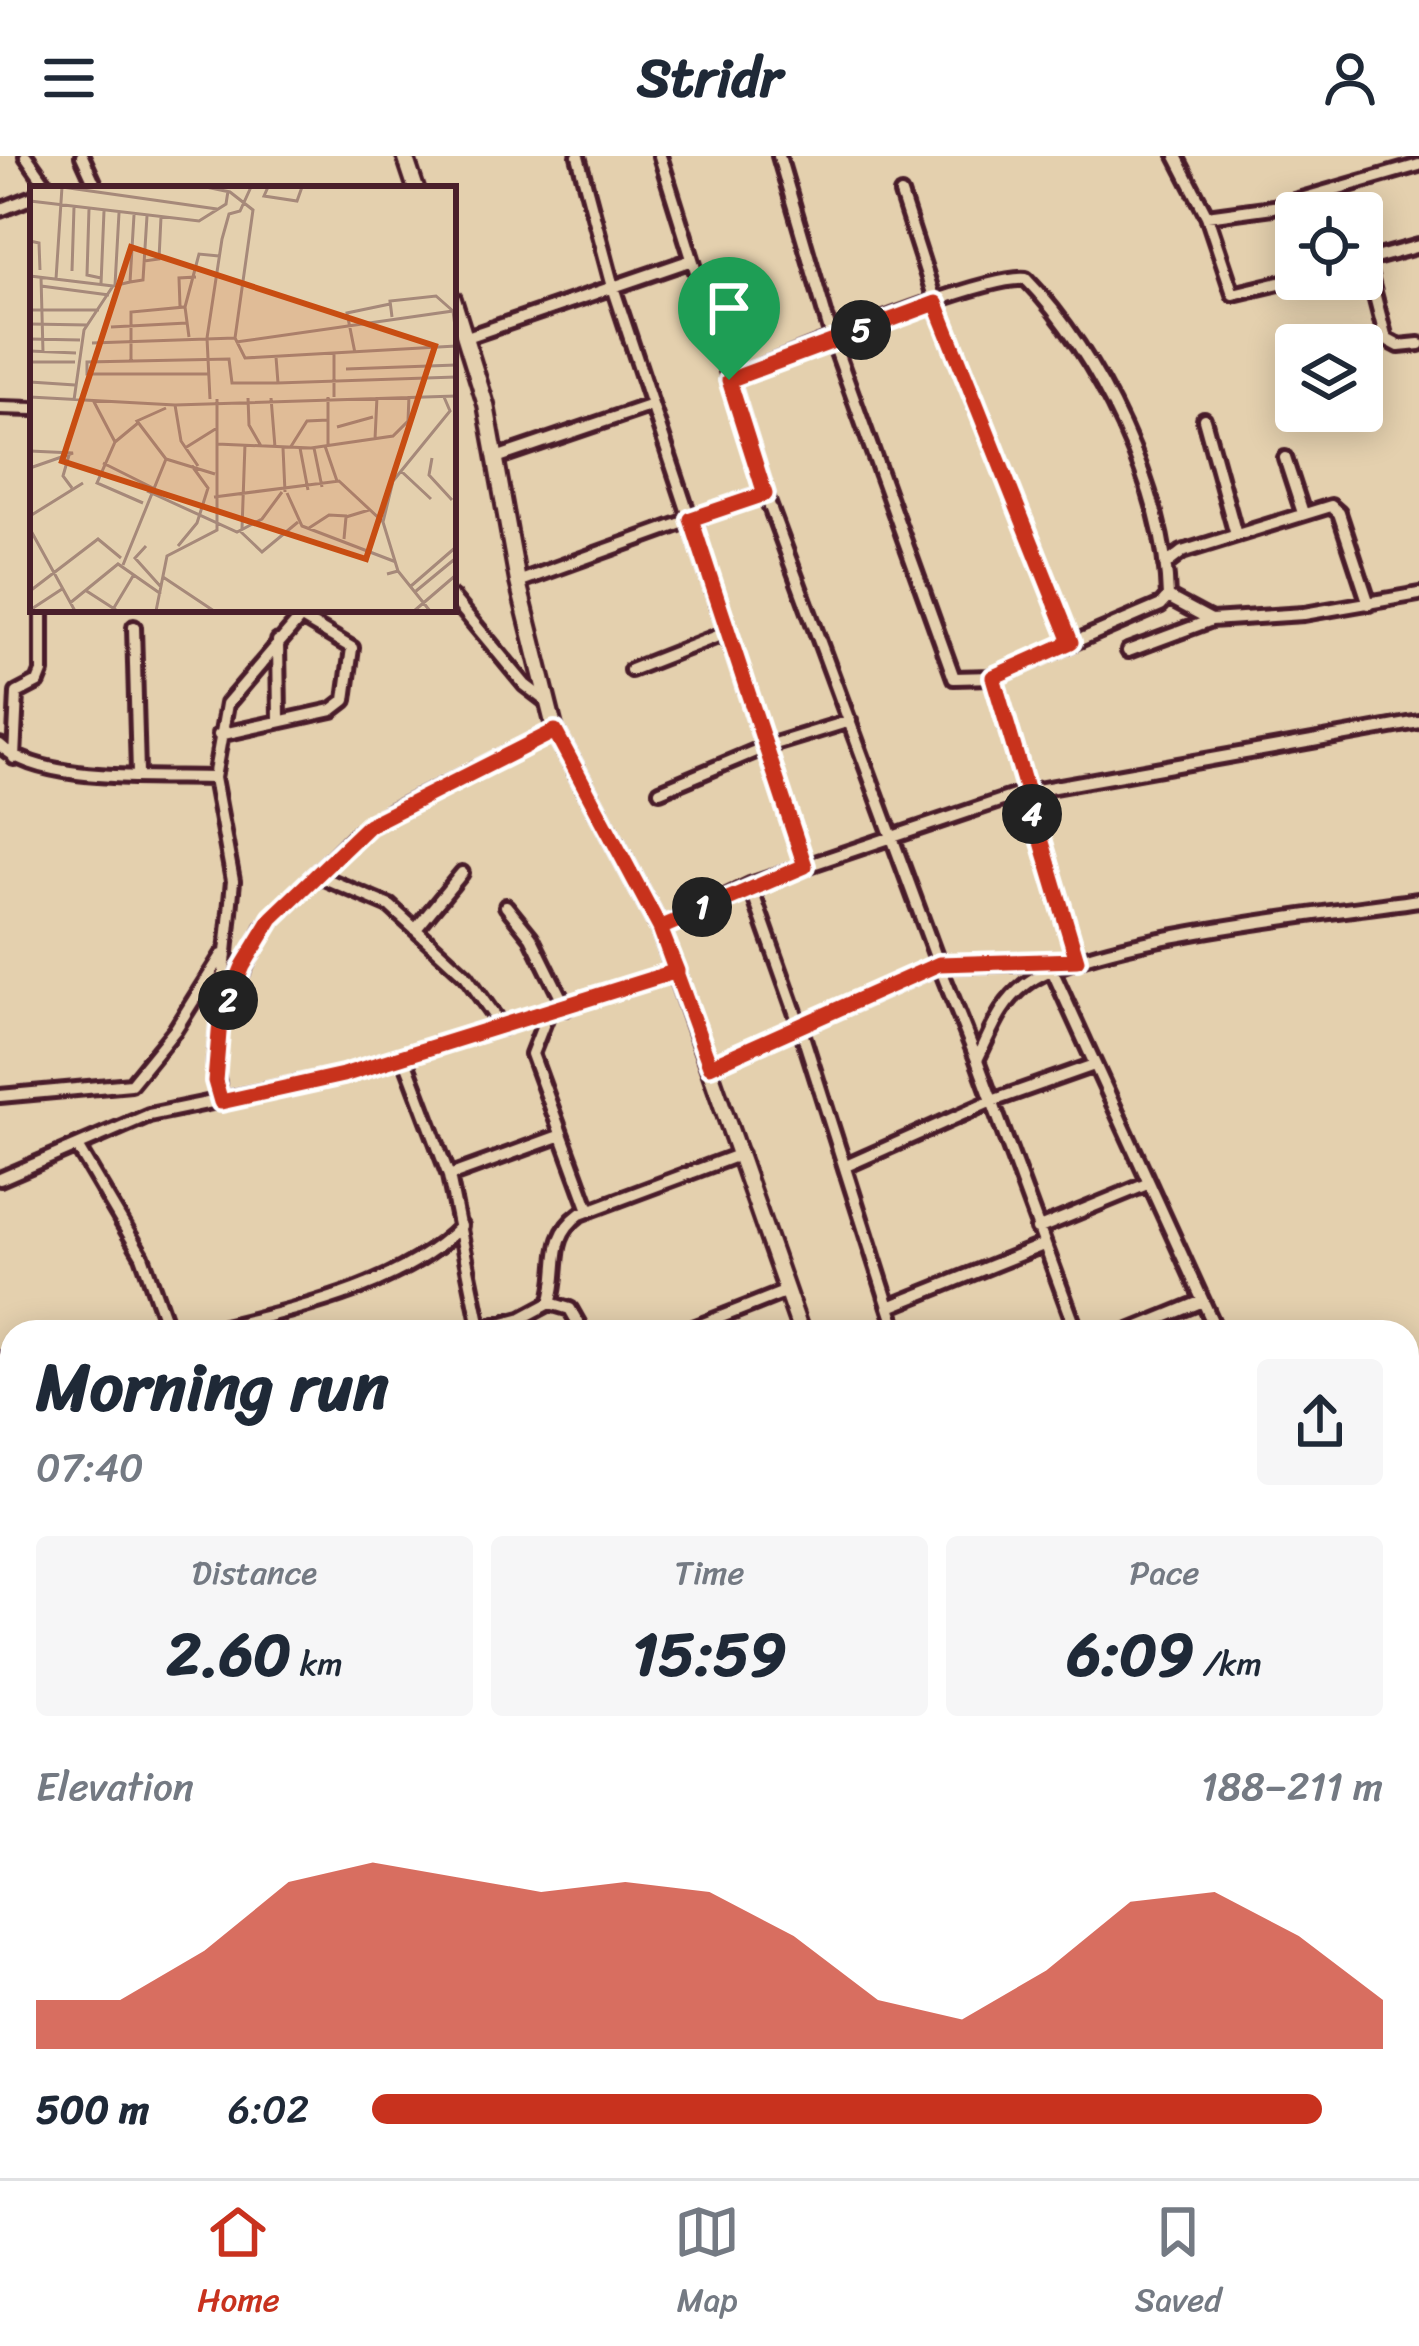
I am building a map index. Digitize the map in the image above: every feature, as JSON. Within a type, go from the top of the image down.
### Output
[{"type":"street","points":[[26,156],[47,186]]},
{"type":"street","points":[[82,156],[96,186]]},
{"type":"street","points":[[578,156],[613,287],[805,866]]},
{"type":"street","points":[[660,156],[689,262],[765,494],[1072,1320]]},
{"type":"street","points":[[729,380],[833,341],[936,303],[1016,278],[1030,283],[1115,401],[1165,565],[1168,597],[1162,605],[993,677],[964,682],[949,671],[833,341],[779,156]]},
{"type":"street","points":[[1176,156],[1207,216],[1231,292],[1245,295],[1275,286]]},
{"type":"street","points":[[1207,216],[1273,207],[1419,166]]},
{"type":"street","points":[[901,194],[936,303],[1071,642]]},
{"type":"street","points":[[0,210],[30,198]]},
{"type":"street","points":[[1383,256],[1419,246]]},
{"type":"street","points":[[467,337],[689,262]]},
{"type":"street","points":[[1375,300],[1386,339],[1399,346],[1419,344]]},
{"type":"street","points":[[456,307],[496,458],[518,582],[555,731],[660,928],[797,1320]]},
{"type":"street","points":[[496,458],[652,404]]},
{"type":"street","points":[[0,408],[30,409]]},
{"type":"street","points":[[1204,419],[1236,535]]},
{"type":"street","points":[[1286,458],[1303,513]]},
{"type":"street","points":[[518,582],[765,494]]},
{"type":"street","points":[[1165,565],[1173,555],[1303,513],[1337,509],[1369,604]]},
{"type":"street","points":[[1128,651],[1211,620],[1369,604],[1419,594]]},
{"type":"street","points":[[1168,597],[1211,620]]},
{"type":"street","points":[[456,601],[546,701]]},
{"type":"street","points":[[14,758],[17,693],[38,682],[42,672],[42,612]]},
{"type":"street","points":[[219,735],[339,706],[354,659],[350,646],[304,613],[227,704],[219,735],[214,778],[233,881],[215,1081],[221,1102]]},
{"type":"street","points":[[134,627],[138,773]]},
{"type":"street","points":[[631,670],[728,632]]},
{"type":"street","points":[[278,641],[279,719]]},
{"type":"street","points":[[993,677],[1074,961]]},
{"type":"street","points":[[660,791],[765,747],[850,721]]},
{"type":"street","points":[[660,928],[750,885],[1025,792],[1419,722]]},
{"type":"street","points":[[220,1021],[264,927],[369,825],[555,731]]},
{"type":"street","points":[[0,746],[14,758],[58,771],[214,778]]},
{"type":"street","points":[[416,929],[462,873]]},
{"type":"street","points":[[320,876],[385,903],[487,1000],[502,1027]]},
{"type":"street","points":[[750,885],[893,1320]]},
{"type":"street","points":[[710,1066],[939,964],[1074,961],[1419,899]]},
{"type":"street","points":[[506,906],[531,937],[566,1007]]},
{"type":"street","points":[[0,1096],[131,1084],[184,1018],[223,953]]},
{"type":"street","points":[[977,1060],[1008,1000],[1074,961]]},
{"type":"street","points":[[1052,970],[1212,1320]]},
{"type":"street","points":[[0,1179],[149,1115],[279,1092],[677,971]]},
{"type":"street","points":[[548,1013],[531,1049],[589,1210]]},
{"type":"street","points":[[404,1057],[449,1176],[479,1320]]},
{"type":"street","points":[[846,1166],[992,1101],[1094,1066]]},
{"type":"street","points":[[449,1176],[559,1136]]},
{"type":"street","points":[[77,1146],[142,1256],[165,1320]]},
{"type":"street","points":[[550,1303],[562,1228],[589,1210],[742,1154]]},
{"type":"street","points":[[1037,1229],[1147,1184]]},
{"type":"street","points":[[243,1320],[367,1282],[429,1252],[461,1226]]},
{"type":"street","points":[[889,1307],[1043,1245]]},
{"type":"street","points":[[713,1320],[788,1291]]},
{"type":"street","points":[[1155,1320],[1203,1300]]},
{"type":"street","points":[[515,1320],[550,1303],[570,1309],[576,1320]]},
{"type":"route","points":[[729,380],[765,494],[691,519],[805,866],[750,885],[660,928],[677,971],[343,1075],[221,1102],[215,1081],[220,1021],[256,940],[272,918],[369,825],[555,731],[598,820],[660,928],[685,990],[710,1066],[939,964],[1077,960],[993,677],[1071,642],[936,303],[729,380]]}]
